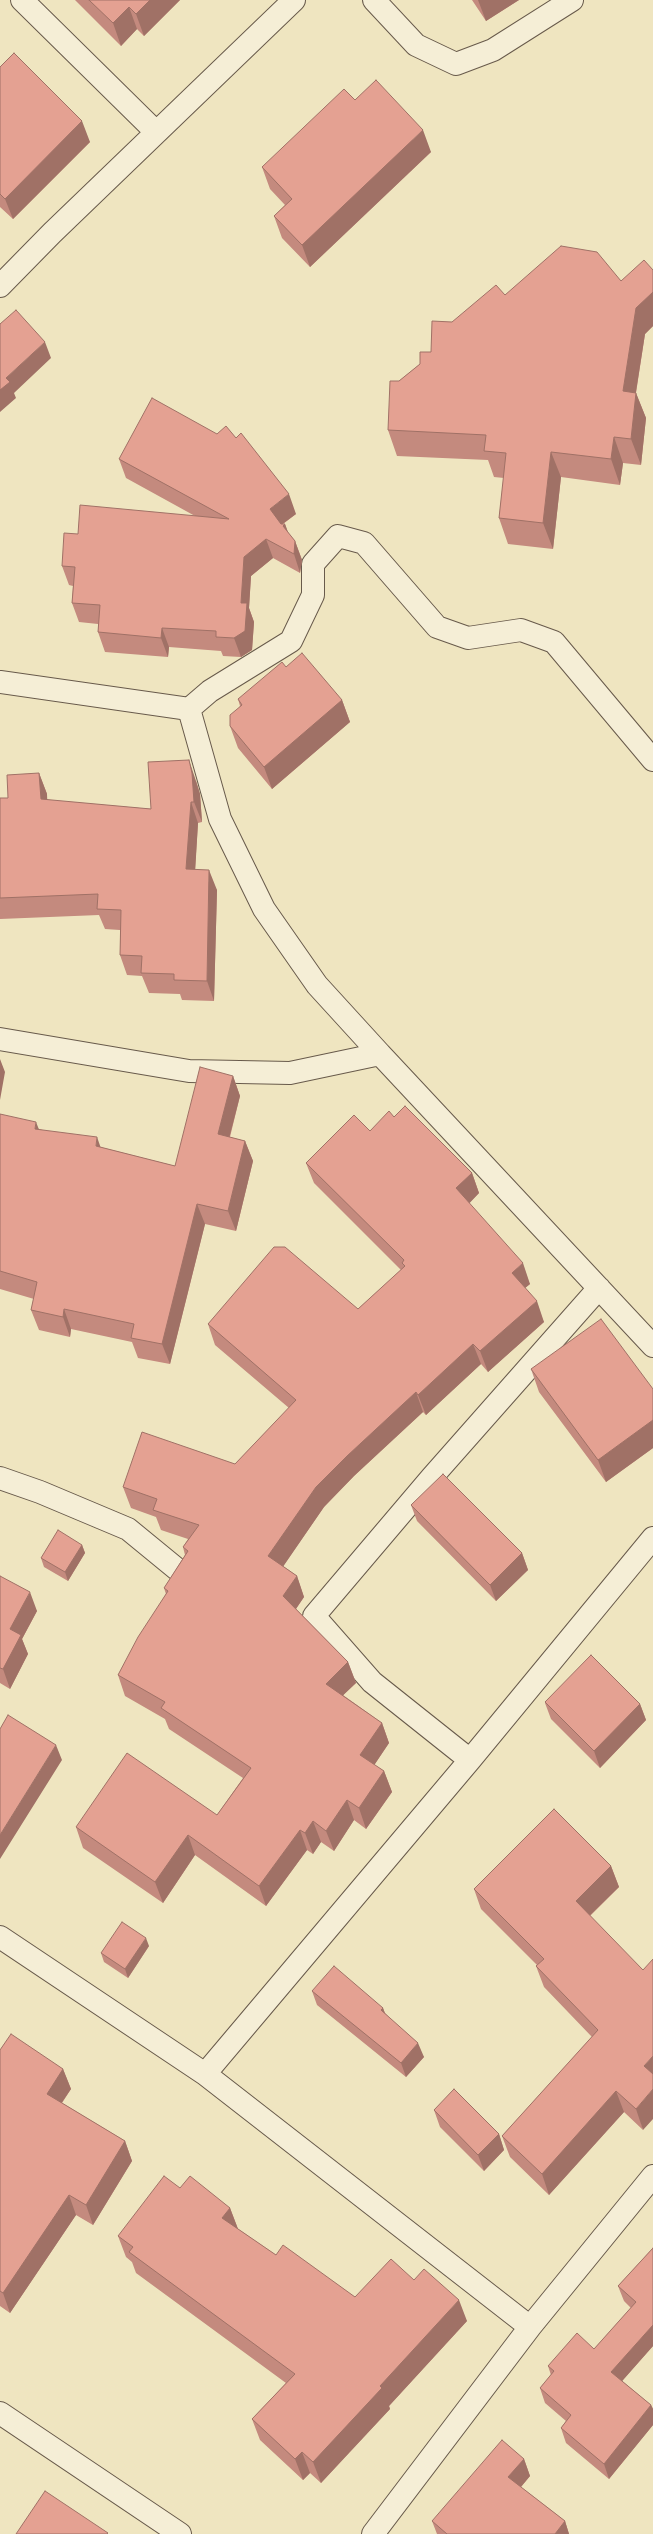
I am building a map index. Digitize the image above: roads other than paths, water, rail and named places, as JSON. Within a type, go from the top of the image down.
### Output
[{"type":"street","points":[[22,0],[156,132]]},
{"type":"street","points":[[0,286],[156,132],[294,0]]},
{"type":"street","points":[[374,0],[416,45],[456,64],[492,50],[572,0]]},
{"type":"street","points":[[0,682],[189,709],[210,691],[291,641],[313,595],[313,564],[338,536],[364,543],[437,627],[468,638],[521,630],[554,642],[614,710],[653,760]]},
{"type":"street","points":[[189,709],[220,819],[264,909],[317,985],[653,1346]]},
{"type":"street","points":[[0,1039],[189,1071],[290,1073],[380,1054]]},
{"type":"street","points":[[470,1760],[372,1682],[314,1616],[432,1477],[599,1288]]},
{"type":"street","points":[[0,1478],[40,1492],[128,1529],[178,1570]]},
{"type":"street","points":[[205,2074],[470,1760],[653,1538]]},
{"type":"street","points":[[0,1937],[205,2074],[530,2327]]},
{"type":"street","points":[[373,2534],[530,2327],[653,2176]]},
{"type":"street","points":[[0,2413],[180,2534]]}]
